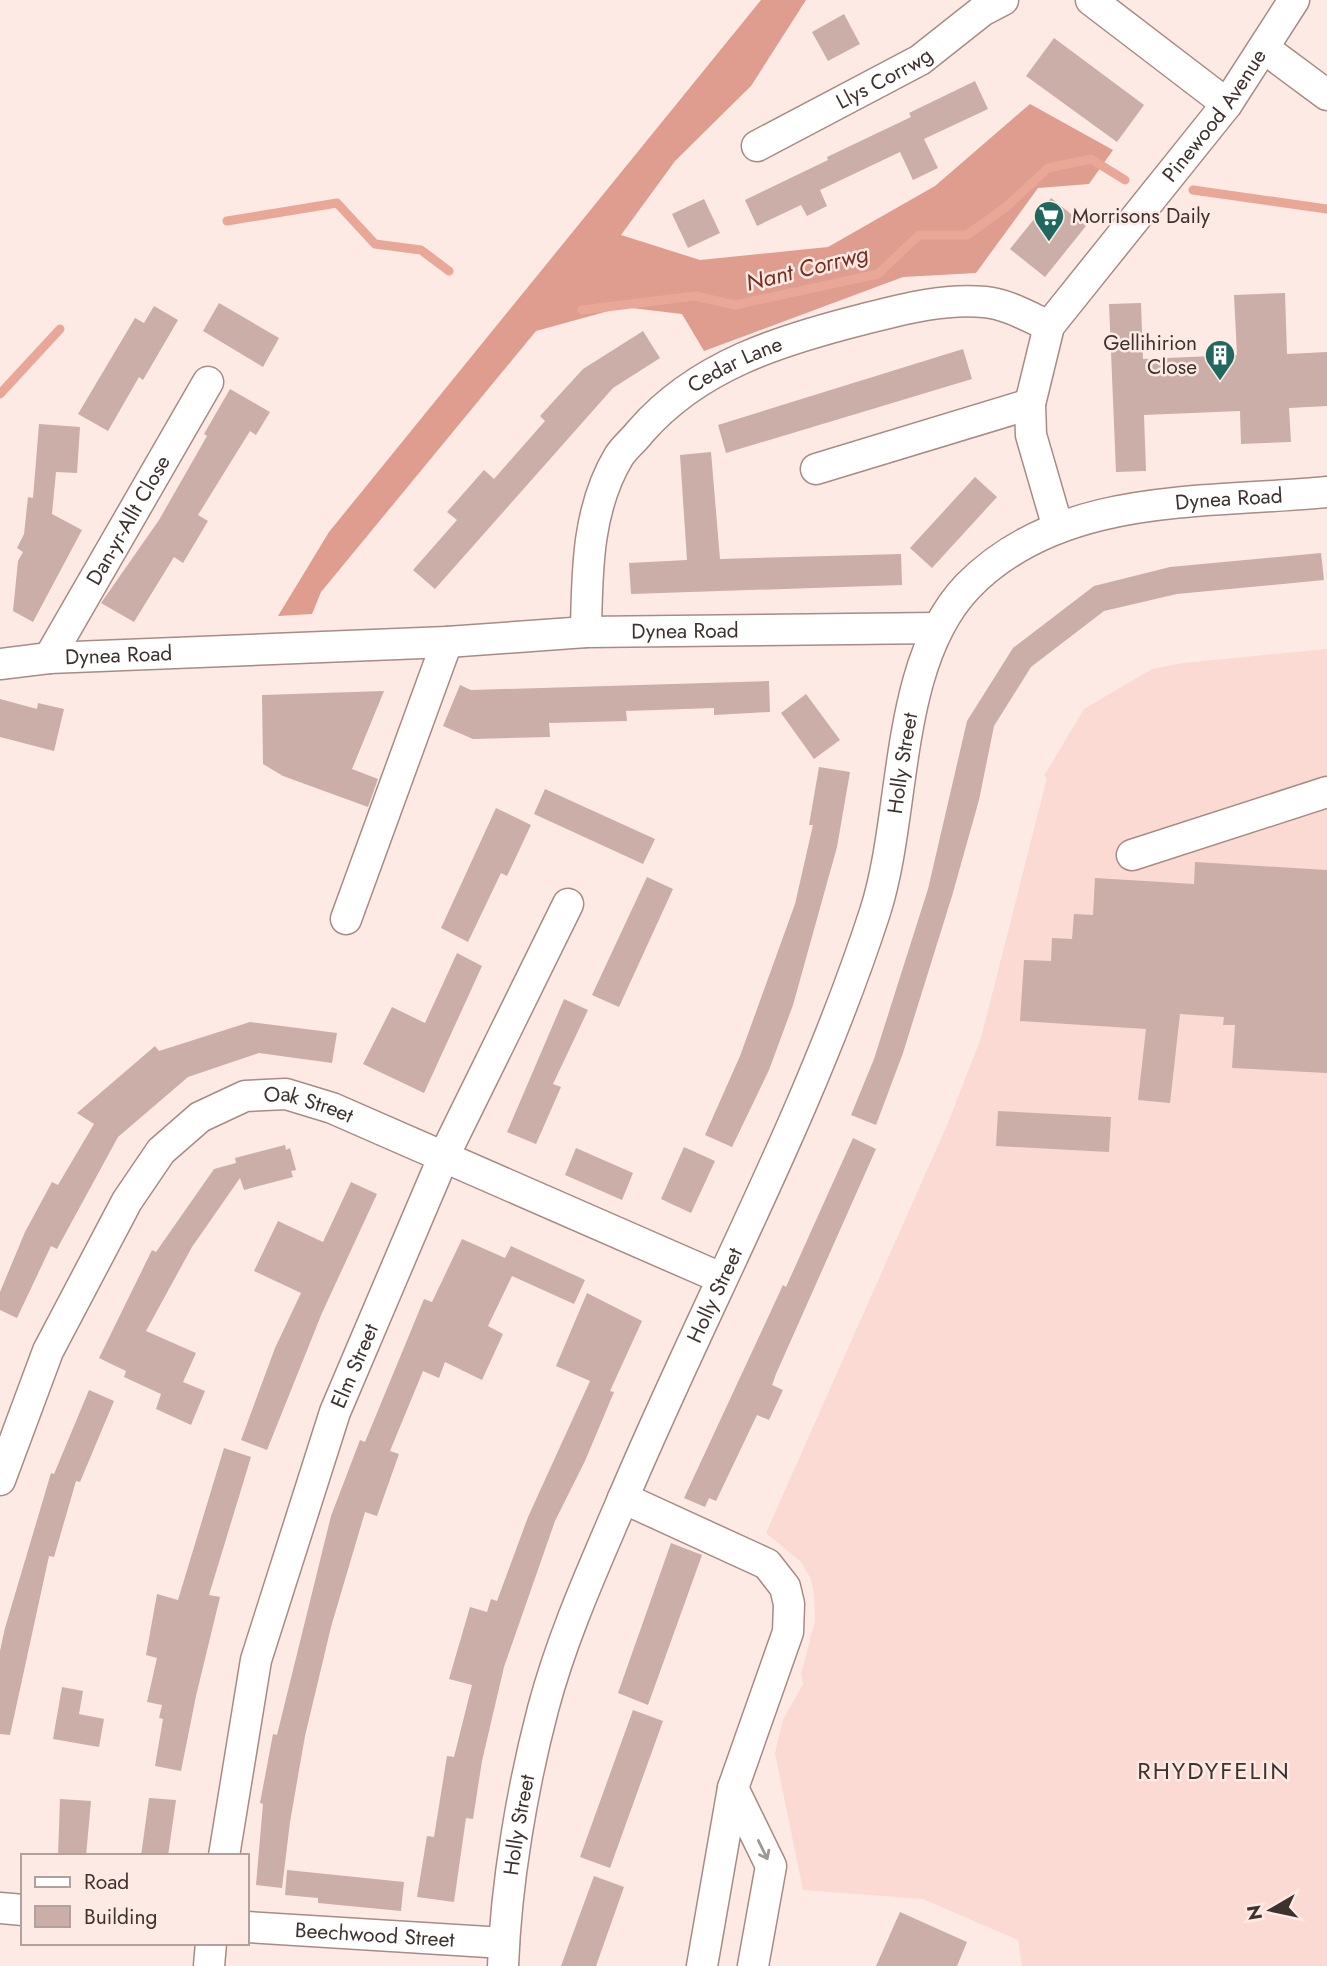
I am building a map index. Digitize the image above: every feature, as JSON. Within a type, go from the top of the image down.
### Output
[{"type":"street","name":"Llys Corrwg","points":[[757,146],[920,60],[982,11],[1003,0]]},
{"type":"street","points":[[1091,0],[1227,104]]},
{"type":"street","name":"Pinewood Avenue","points":[[1058,528],[1031,435],[1030,404],[1049,326],[1227,104],[1265,49],[1294,0]]},
{"type":"street","points":[[1265,49],[1327,95]]},
{"type":"street","name":"Cedar Lane","points":[[586,632],[587,559],[599,504],[620,456],[653,417],[692,384],[739,359],[783,342],[916,306],[986,302],[1049,326]]},
{"type":"street","name":"Dan-yr-Allt Close","points":[[50,657],[208,382]]},
{"type":"street","points":[[816,469],[1030,404]]},
{"type":"street","name":"Dynea Road","points":[[0,664],[50,657],[447,642],[487,636],[586,632],[937,628],[964,591],[997,559],[1028,539],[1058,528],[1106,512],[1327,492]]},
{"type":"street","name":"Holly Street","points":[[503,1955],[519,1828],[543,1709],[576,1608],[847,999],[880,894],[912,713],[925,660],[937,628]]},
{"type":"street","points":[[346,919],[447,642]]},
{"type":"street","points":[[1132,855],[1327,792]]},
{"type":"street","name":"Elm Street","points":[[224,1854],[256,1660],[335,1412],[443,1158],[568,904]]},
{"type":"street","name":"Oak Street","points":[[0,1480],[48,1351],[127,1201],[161,1152],[200,1116],[244,1096],[285,1094],[332,1108],[721,1278]]},
{"type":"street","points":[[623,1498],[767,1564],[785,1587],[789,1604],[788,1632],[733,1788],[702,1966]]},
{"type":"street","points":[[733,1788],[771,1866],[753,1966]]},
{"type":"street","points":[[0,1908],[21,1910]]},
{"type":"street","name":"Beechwood Street","points":[[248,1927],[503,1955]]},
{"type":"street","points":[[209,1966],[211,1945]]},
{"type":"shaded area","points":[[761,0],[806,0],[751,86],[675,161],[621,235],[700,260],[828,247],[935,186],[1030,104],[1113,150],[1089,184],[1038,188],[976,273],[903,277],[704,351],[682,314],[623,307],[536,331],[321,592],[312,614],[278,616],[329,532]]},
{"type":"shaded area","points":[[1327,649],[1327,1966],[1022,1966],[1018,1940],[923,1899],[803,1890],[775,1753],[783,1720],[803,1684],[801,1674],[815,1621],[814,1595],[811,1579],[801,1562],[766,1533],[948,1123],[981,1038],[1047,778],[1044,776],[1084,709],[1152,669],[1183,663]]},
{"type":"building","points":[[844,14],[860,44],[828,61],[812,32]]},
{"type":"building","points":[[1054,38],[1144,105],[1117,142],[1026,76]]},
{"type":"building","points":[[975,81],[988,109],[924,139],[938,168],[913,180],[900,152],[820,190],[827,206],[807,216],[801,205],[757,226],[745,200],[828,160],[827,157],[911,117],[909,113]]},
{"type":"building","points":[[1051,198],[1086,226],[1045,277],[1010,249]]},
{"type":"building","points":[[704,199],[720,233],[688,248],[672,214]]},
{"type":"building","name":"Gellihirion Close","points":[[1285,293],[1287,354],[1327,352],[1327,406],[1289,408],[1291,442],[1241,444],[1240,411],[1144,415],[1146,471],[1116,472],[1109,304],[1141,303],[1143,359],[1237,355],[1234,295]]},
{"type":"building","points":[[219,303],[279,338],[263,367],[203,331]]},
{"type":"building","points":[[154,306],[178,320],[143,380],[139,377],[108,431],[78,414],[135,318],[144,323]]},
{"type":"building","points":[[643,331],[660,358],[613,388],[435,589],[413,570],[457,520],[447,512],[484,470],[494,479],[545,421],[540,416],[583,369]]},
{"type":"building","points":[[963,349],[972,379],[726,453],[718,425]]},
{"type":"building","points":[[230,389],[270,412],[256,435],[250,431],[198,515],[208,521],[183,563],[174,557],[134,622],[101,603],[159,520],[207,436],[204,434]]},
{"type":"building","points":[[39,424],[80,427],[77,473],[56,472],[52,514],[82,530],[33,622],[13,611],[18,561],[23,552],[17,548],[24,534],[28,497],[33,498]]},
{"type":"building","points":[[711,452],[720,559],[901,554],[902,585],[631,594],[629,563],[687,560],[680,455]]},
{"type":"building","points":[[975,477],[997,497],[932,568],[910,548]]},
{"type":"building","points":[[1321,553],[1324,580],[1177,594],[1104,611],[1031,667],[994,726],[979,800],[952,896],[903,1053],[876,1125],[851,1115],[874,1059],[928,889],[967,721],[1013,648],[1094,586],[1170,567]]},
{"type":"building","points":[[769,681],[770,712],[714,715],[714,708],[626,711],[627,721],[549,723],[550,737],[473,739],[443,726],[460,685],[471,690]]},
{"type":"building","points":[[384,691],[352,769],[378,779],[368,807],[283,776],[263,764],[262,695]]},
{"type":"building","points":[[806,694],[840,740],[814,759],[781,713]]},
{"type":"building","points":[[0,699],[37,709],[38,703],[64,709],[54,751],[0,737]]},
{"type":"building","points":[[819,767],[850,772],[837,847],[793,1005],[769,1070],[732,1147],[705,1135],[740,1056],[795,904],[813,825],[809,825]]},
{"type":"building","points":[[545,789],[655,839],[643,864],[534,814]]},
{"type":"building","points":[[496,808],[531,825],[507,876],[501,873],[468,942],[441,928]]},
{"type":"building","points":[[1195,862],[1327,870],[1327,1073],[1232,1068],[1235,1025],[1223,1025],[1224,1017],[1180,1014],[1170,1103],[1138,1100],[1146,1029],[1020,1021],[1024,960],[1051,961],[1052,938],[1072,939],[1074,914],[1093,915],[1095,878],[1194,884]]},
{"type":"building","points":[[647,877],[673,889],[619,1007],[592,995]]},
{"type":"building","points":[[457,953],[482,966],[424,1093],[363,1064],[392,1007],[425,1023]]},
{"type":"building","points":[[564,999],[588,1010],[553,1084],[561,1087],[536,1144],[507,1132]]},
{"type":"building","points":[[250,1022],[337,1033],[332,1063],[259,1053],[188,1077],[118,1137],[57,1249],[51,1246],[17,1318],[0,1310],[0,1292],[25,1232],[52,1182],[58,1185],[94,1124],[77,1113],[155,1046],[159,1051]]},
{"type":"building","points":[[998,1111],[1111,1117],[1109,1152],[996,1146]]},
{"type":"building","points":[[853,1138],[876,1149],[776,1374],[772,1385],[783,1390],[769,1420],[757,1415],[716,1501],[709,1498],[705,1507],[684,1498],[783,1285],[786,1287]]},
{"type":"building","points":[[285,1145],[286,1150],[290,1148],[296,1170],[291,1171],[293,1177],[244,1190],[240,1178],[192,1247],[146,1331],[196,1353],[183,1382],[205,1391],[191,1425],[156,1409],[161,1394],[124,1377],[126,1371],[99,1358],[152,1250],[156,1252],[214,1169],[236,1163],[235,1158]]},
{"type":"building","points":[[684,1147],[715,1161],[691,1213],[661,1199]]},
{"type":"building","points":[[576,1148],[633,1173],[622,1200],[565,1175]]},
{"type":"building","points":[[351,1182],[377,1194],[322,1313],[267,1450],[241,1440],[275,1348],[301,1293],[254,1271],[278,1221],[323,1242]]},
{"type":"building","points":[[462,1239],[505,1258],[511,1246],[585,1280],[574,1304],[512,1276],[488,1326],[503,1334],[482,1380],[445,1362],[439,1378],[423,1371],[390,1451],[399,1454],[377,1516],[365,1512],[331,1627],[305,1736],[282,1888],[256,1885],[263,1804],[260,1803],[273,1734],[277,1735],[331,1516],[360,1440],[365,1442],[424,1299],[432,1302]]},
{"type":"building","points":[[587,1293],[642,1321],[610,1391],[614,1392],[585,1461],[555,1521],[504,1667],[482,1761],[473,1819],[466,1818],[454,1902],[417,1897],[427,1836],[434,1837],[447,1756],[454,1757],[472,1685],[449,1679],[470,1607],[487,1612],[491,1599],[497,1601],[528,1517],[590,1381],[556,1366]]},
{"type":"building","points":[[89,1390],[114,1401],[80,1482],[76,1481],[54,1557],[49,1556],[10,1735],[0,1734],[0,1651],[5,1628],[51,1473],[54,1474]]},
{"type":"building","points":[[224,1448],[251,1457],[209,1595],[220,1597],[181,1771],[155,1766],[163,1719],[159,1718],[162,1705],[147,1702],[157,1658],[146,1655],[157,1594],[178,1600]]},
{"type":"building","points":[[671,1543],[702,1555],[648,1705],[618,1693]]},
{"type":"building","points":[[62,1687],[83,1691],[79,1714],[104,1719],[99,1747],[53,1739]]},
{"type":"building","points":[[633,1710],[663,1721],[610,1868],[580,1857]]},
{"type":"building","points":[[149,1798],[176,1800],[168,1854],[141,1854]]},
{"type":"building","points":[[60,1799],[91,1801],[86,1854],[58,1854]]},
{"type":"building","points":[[287,1870],[404,1882],[401,1911],[318,1903],[318,1898],[285,1895]]},
{"type":"building","points":[[594,1876],[624,1887],[596,1966],[561,1966]]},
{"type":"building","points":[[900,1912],[967,1942],[957,1966],[876,1966]]},
{"type":"waterway","name":"Nant Corrwg","points":[[582,310],[695,296],[735,305],[878,274],[919,235],[967,235],[1006,207],[1048,168],[1091,159],[1125,180]]},
{"type":"waterway","name":"Nant Corrwg","points":[[1193,190],[1327,209]]},
{"type":"waterway","name":"Nant Corrwg","points":[[227,221],[337,203],[375,244],[421,250],[449,271]]},
{"type":"waterway","name":"Nant Corrwg","points":[[0,394],[60,329]]},
{"type":"place","name":"Morrisons Daily","points":[[1049,243]]},
{"type":"place","name":"Gellihirion Close","points":[[1220,382]]},
{"type":"district","name":"RHYDYFELIN","points":[[1214,1771]]}]
